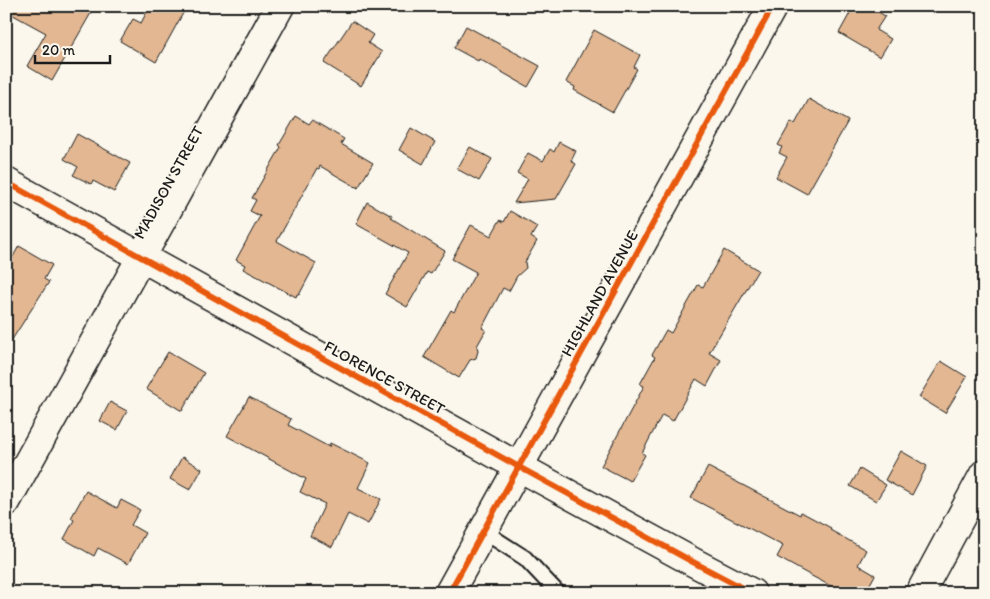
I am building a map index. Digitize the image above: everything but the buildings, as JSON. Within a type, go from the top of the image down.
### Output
[{"type":"street","name":"MADISON STREET","points":[[6,502],[280,6]]},
{"type":"street","name":"HIGHLAND AVENUE","points":[[449,593],[773,6]]},
{"type":"street","name":"FLORENCE STREET","points":[[6,182],[741,590]]},
{"type":"street","points":[[920,593],[984,474]]},
{"type":"lane","points":[[484,531],[525,558],[558,593]]},
{"type":"cycle path","points":[[449,593],[773,6]]},
{"type":"cycle path","points":[[6,182],[519,467],[752,593]]}]
